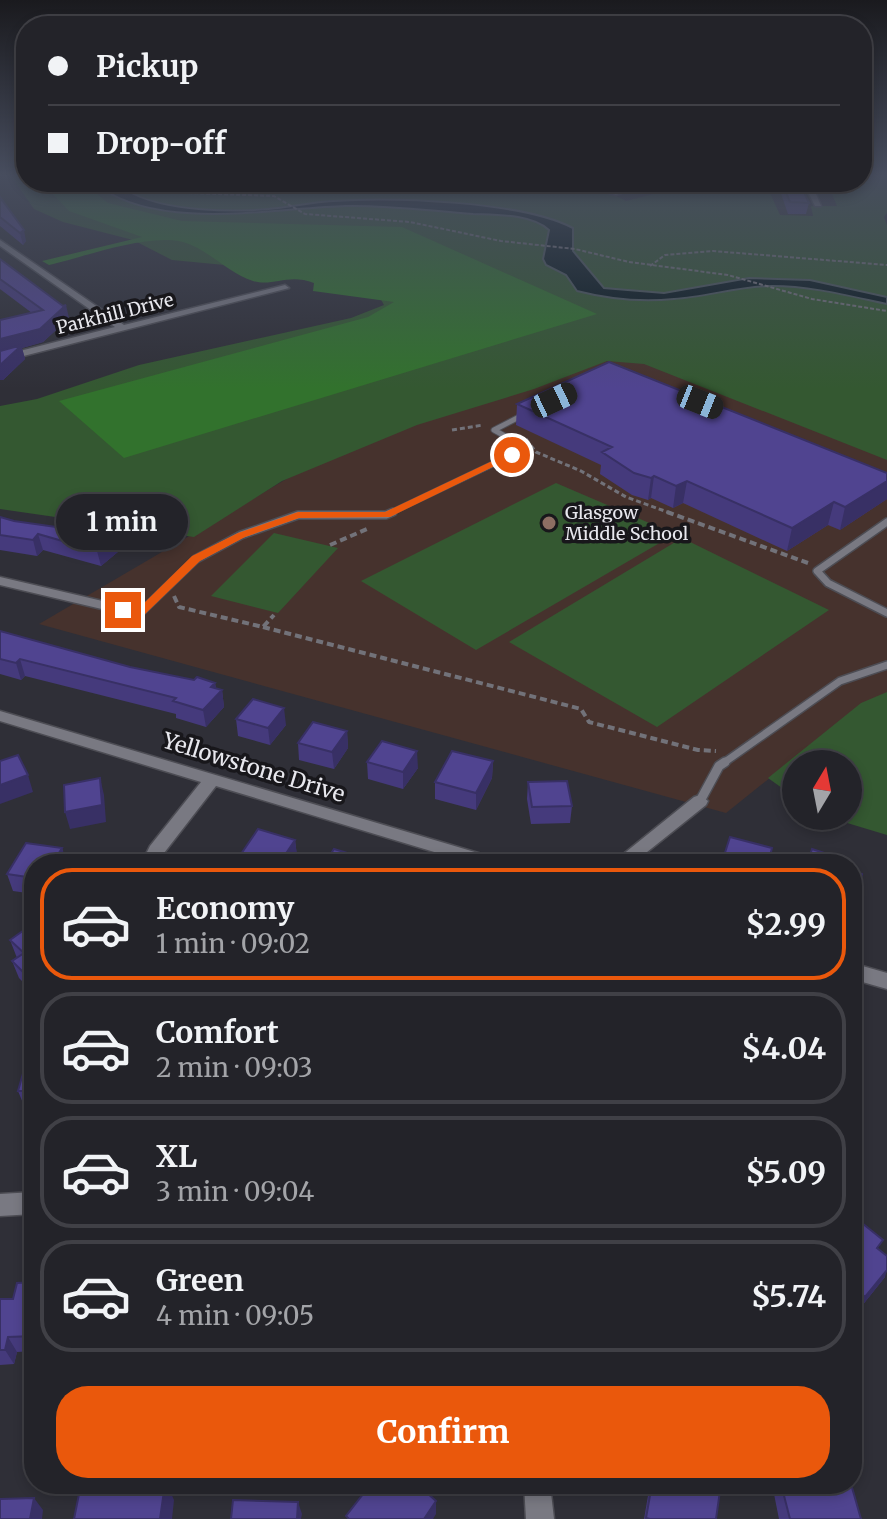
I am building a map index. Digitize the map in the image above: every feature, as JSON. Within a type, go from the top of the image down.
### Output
[{"type":"street","points":[[7,247],[122,328]]},
{"type":"street","name":"Parkhill Drive","points":[[0,359],[285,288]]},
{"type":"street","points":[[0,581],[106,606]]},
{"type":"street","name":"Yellowstone Drive","points":[[0,717],[461,854]]},
{"type":"street","points":[[154,854],[212,780]]},
{"type":"street","points":[[633,854],[700,801]]},
{"type":"street","points":[[862,974],[887,981]]},
{"type":"street","points":[[0,1205],[24,1204]]},
{"type":"street","points":[[538,1494],[540,1519]]},
{"type":"lane","points":[[106,606],[139,614],[196,559],[241,535],[298,515],[386,515],[512,455],[512,440],[494,430],[530,411]]},
{"type":"lane","points":[[887,522],[817,571],[828,583],[887,613]]},
{"type":"lane","points":[[700,801],[719,766],[840,681],[887,665]]},
{"type":"path","points":[[554,247],[650,266],[728,275],[812,299],[887,311]]},
{"type":"path","points":[[650,266],[665,255],[701,251],[887,265]]},
{"type":"path","points":[[452,430],[489,424]]},
{"type":"path","points":[[523,436],[536,452],[581,471],[626,497],[814,565]]},
{"type":"path","points":[[330,545],[369,528]]},
{"type":"path","points":[[173,592],[179,607],[581,709],[589,722],[698,750],[729,748]]},
{"type":"path","points":[[263,627],[274,615]]},
{"type":"shaded area","points":[[546,247],[573,247],[573,251],[604,288],[664,293],[749,278],[810,280],[887,297],[887,304],[787,286],[747,288],[662,300],[601,296],[577,291],[566,275],[546,265],[543,259]]},
{"type":"shaded area","name":"Glasgow Middle School","points":[[592,332],[887,422],[887,697],[852,712],[805,750],[782,750],[782,768],[726,813],[39,624],[430,395]]},
{"type":"green space","points":[[101,247],[117,247],[49,265],[42,261]]},
{"type":"green space","points":[[146,247],[887,247],[887,460],[644,364],[607,361],[534,389],[417,425],[282,481],[194,537],[0,509],[0,406],[37,399],[139,365],[351,318],[384,305],[378,294],[256,268],[172,260]]},
{"type":"green space","points":[[195,247],[447,247],[597,314],[124,458],[59,401],[368,317],[394,302],[313,291],[314,283],[305,280],[253,281],[235,273]]},
{"type":"green space","points":[[556,483],[675,534],[476,650],[361,581]]},
{"type":"green space","points":[[274,533],[338,548],[278,613],[211,596]]},
{"type":"green space","points":[[682,538],[829,610],[657,727],[509,642]]},
{"type":"green space","points":[[887,692],[887,835],[862,827],[862,750],[803,750],[861,703]]},
{"type":"green space","points":[[782,767],[782,788],[768,778]]},
{"type":"building","points":[[0,259],[63,306],[66,305],[40,329],[0,339],[0,320],[43,310],[0,279]]},
{"type":"building","points":[[22,345],[0,365],[0,351]]},
{"type":"building","points":[[609,362],[887,473],[887,481],[845,507],[834,502],[792,528],[687,481],[676,486],[654,476],[651,478],[634,473],[602,452],[612,447],[517,404]]},
{"type":"building","points":[[0,517],[77,530],[80,527],[115,536],[97,551],[38,534],[33,540],[0,535]]},
{"type":"building","points":[[0,631],[130,667],[194,680],[197,677],[215,683],[211,687],[222,690],[203,710],[173,701],[176,698],[20,659],[16,663],[0,659]]},
{"type":"building","points":[[253,699],[284,708],[268,728],[236,719]]},
{"type":"building","points":[[313,722],[347,731],[332,752],[298,743]]},
{"type":"building","points":[[382,741],[417,751],[403,772],[367,762]]},
{"type":"building","points":[[452,751],[493,761],[476,793],[435,782]]},
{"type":"building","points":[[18,755],[28,775],[0,785],[0,761]]},
{"type":"building","points":[[100,778],[102,805],[65,812],[64,785]]},
{"type":"building","points":[[567,781],[572,806],[532,807],[528,782]]},
{"type":"building","points":[[258,829],[295,840],[286,854],[241,854]]},
{"type":"building","points":[[730,837],[772,848],[770,854],[725,854]]},
{"type":"building","points":[[26,843],[62,848],[58,854],[24,854],[24,877],[7,874]]},
{"type":"building","points":[[334,849],[351,854],[331,854]]},
{"type":"building","points":[[812,849],[827,854],[810,854]]},
{"type":"building","points":[[24,930],[24,953],[10,940]]},
{"type":"building","points":[[24,953],[24,973],[12,961]]},
{"type":"building","points":[[24,1070],[24,1091],[18,1091]]},
{"type":"building","points":[[862,1223],[883,1240],[877,1248],[887,1256],[887,1270],[865,1297],[862,1294]]},
{"type":"building","points":[[17,1283],[24,1283],[24,1336],[8,1337],[5,1350],[0,1350],[0,1299],[13,1299]]},
{"type":"building","points":[[79,1494],[164,1494],[160,1519],[74,1519]]},
{"type":"building","points":[[363,1494],[428,1494],[436,1501],[424,1519],[349,1519],[346,1516]]},
{"type":"building","points":[[650,1494],[720,1494],[716,1519],[646,1518]]},
{"type":"building","points":[[784,1494],[854,1494],[861,1519],[790,1519]]},
{"type":"building","points":[[34,1498],[30,1519],[0,1519],[0,1499]]},
{"type":"building","points":[[233,1500],[298,1502],[297,1519],[231,1519]]},
{"type":"place","name":"Glasgow Middle School","points":[[549,523]]},
{"type":"route","points":[[123,610],[139,614],[196,559],[241,535],[298,515],[386,515],[512,455]]}]
